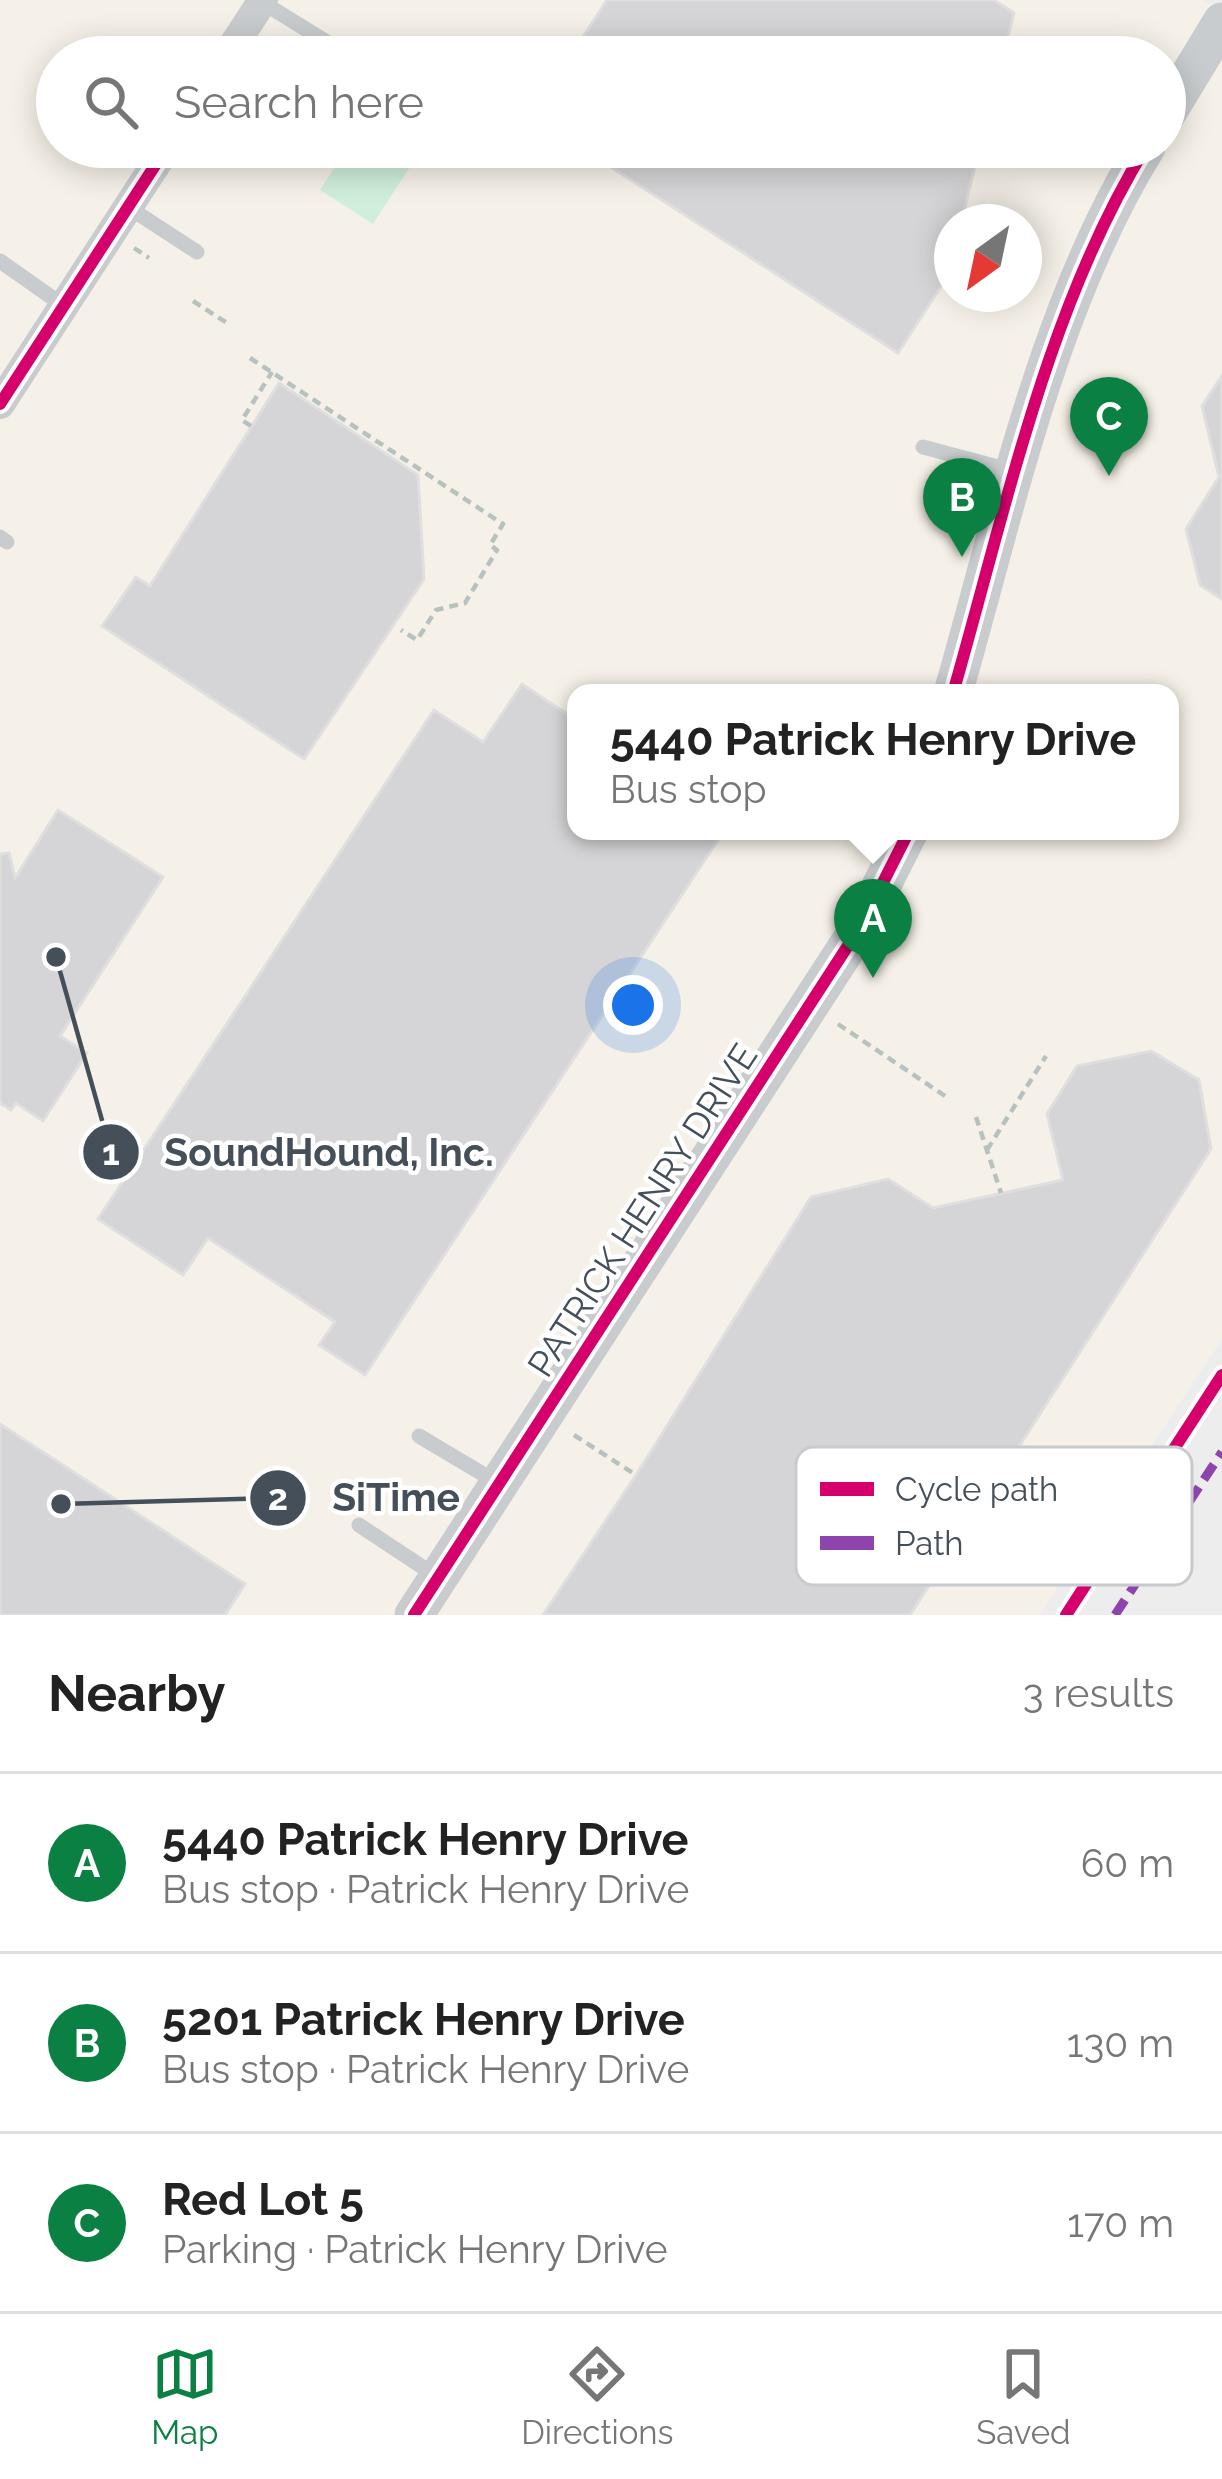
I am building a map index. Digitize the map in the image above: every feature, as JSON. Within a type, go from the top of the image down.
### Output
[{"type":"street","points":[[240,36],[262,1]]},
{"type":"street","points":[[1186,81],[1222,22]]},
{"type":"street","points":[[4,388],[64,307],[153,168]]},
{"type":"street","points":[[956,684],[1060,327],[1133,168]]},
{"type":"street","name":"PATRICK HENRY DRIVE","points":[[414,1615],[862,924],[904,840]]},
{"type":"lane","points":[[262,1],[317,36]]},
{"type":"lane","points":[[128,207],[197,252]]},
{"type":"lane","points":[[0,261],[64,307]]},
{"type":"lane","points":[[923,447],[1017,472]]},
{"type":"lane","points":[[419,1436],[500,1485]]},
{"type":"lane","points":[[359,1525],[439,1577]]},
{"type":"path","points":[[134,248],[149,259]]},
{"type":"path","points":[[193,301],[227,323]]},
{"type":"path","points":[[250,358],[503,524],[490,545],[497,550],[465,602],[436,610],[417,640],[401,630]]},
{"type":"path","points":[[251,426],[242,420],[272,372]]},
{"type":"path","points":[[838,1024],[948,1098]]},
{"type":"path","points":[[987,1150],[1046,1056]]},
{"type":"path","points":[[976,1117],[1001,1193]]},
{"type":"path","points":[[574,1435],[636,1475]]},
{"type":"shaded area","points":[[0,0],[1202,0],[1222,13],[1222,1339],[1150,1447],[796,1447],[796,1585],[1059,1585],[1039,1615],[0,1615]]},
{"type":"green space","points":[[334,168],[409,168],[373,224],[320,190]]},
{"type":"building","points":[[607,0],[994,0],[1014,13],[1008,36],[584,36]]},
{"type":"building","points":[[612,168],[975,168],[966,204],[934,204],[934,298],[898,353]]},
{"type":"building","points":[[1222,376],[1222,599],[1200,585],[1186,529],[1219,477],[1202,406]]},
{"type":"building","points":[[279,383],[418,475],[424,579],[304,759],[102,626],[136,577],[150,586]]},
{"type":"building","points":[[522,684],[567,714],[567,840],[718,840],[365,1375],[319,1345],[335,1322],[208,1238],[183,1275],[98,1219],[434,710],[483,742]]},
{"type":"building","points":[[58,810],[163,877],[60,1036],[87,1053],[43,1121],[16,1103],[11,1110],[0,1103],[0,854],[9,853],[15,878]]},
{"type":"building","points":[[1151,1051],[1199,1080],[1211,1149],[1019,1447],[796,1447],[796,1585],[929,1585],[910,1615],[543,1615],[811,1197],[888,1179],[933,1208],[1063,1180],[1047,1114],[1077,1066]]},
{"type":"building","points":[[0,1424],[245,1584],[225,1615],[0,1615]]},
{"type":"marked path","points":[[1192,1498],[1222,1452]]},
{"type":"marked path","points":[[1115,1615],[1135,1585]]},
{"type":"cycle path","points":[[0,404],[153,168]]},
{"type":"cycle path","points":[[955,684],[1055,343],[1081,274],[1134,168]]},
{"type":"cycle path","points":[[414,1615],[862,924],[904,840]]},
{"type":"cycle path","points":[[1175,1447],[1222,1375]]},
{"type":"cycle path","points":[[1066,1615],[1086,1585]]},
{"type":"place","name":"Red Lot 5","points":[[1109,476]]},
{"type":"place","name":"5201 Patrick Henry Drive","points":[[962,557]]},
{"type":"place","name":"SoundHound, Inc.","points":[[56,957]]},
{"type":"place","name":"5440 Patrick Henry Drive","points":[[873,978]]},
{"type":"place","name":"SiTime","points":[[61,1504]]}]
